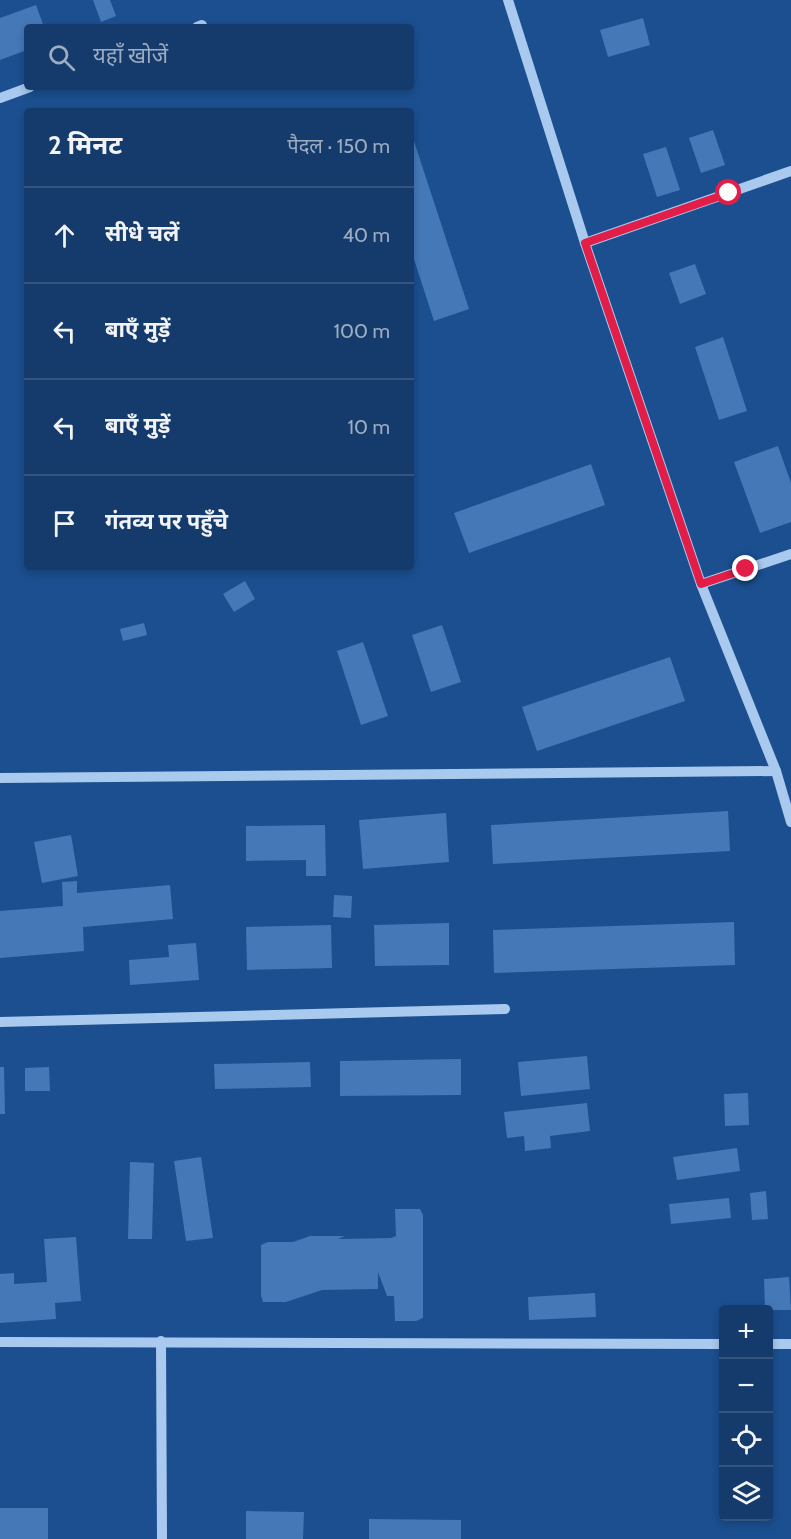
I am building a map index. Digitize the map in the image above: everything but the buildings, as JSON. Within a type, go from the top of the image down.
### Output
[{"type":"street","points":[[508,0],[585,243],[701,584],[776,771],[791,822]]},
{"type":"street","points":[[0,98],[24,89]]},
{"type":"street","points":[[585,243],[791,171]]},
{"type":"street","points":[[701,584],[791,554]]},
{"type":"street","points":[[0,778],[776,771]]},
{"type":"street","points":[[0,1022],[506,1009]]},
{"type":"street","points":[[161,1341],[162,1539]]},
{"type":"street","points":[[0,1342],[719,1344]]},
{"type":"street","points":[[773,1344],[791,1344]]},
{"type":"route","points":[[729,193],[585,243],[701,584],[746,569]]}]
